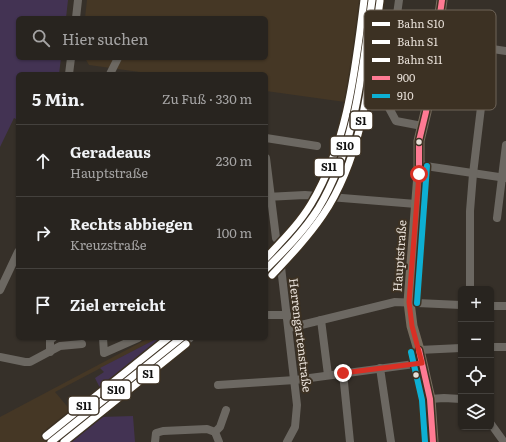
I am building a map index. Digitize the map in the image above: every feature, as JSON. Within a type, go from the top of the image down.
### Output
[{"type":"main road","name":"Hauptstraße","points":[[441,10],[442,0]]},
{"type":"main road","name":"Hauptstraße","points":[[426,110],[419,148],[420,165],[409,302],[412,326],[420,350],[430,399],[433,442]]},
{"type":"street","points":[[76,16],[78,0]]},
{"type":"street","points":[[398,10],[399,0]]},
{"type":"street","points":[[496,50],[506,52]]},
{"type":"street","points":[[69,72],[71,60]]},
{"type":"street","points":[[111,72],[117,60]]},
{"type":"street","points":[[389,110],[396,121],[422,126]]},
{"type":"street","points":[[470,286],[469,229],[472,174],[480,110]]},
{"type":"street","points":[[268,138],[317,146]]},
{"type":"street","points":[[497,218],[504,178],[506,145]]},
{"type":"street","points":[[420,165],[504,178]]},
{"type":"street","points":[[276,238],[268,197],[330,197],[416,204]]},
{"type":"street","name":"Herrengartenstraße","points":[[287,442],[295,427],[295,380],[281,267],[325,212],[329,206],[330,197]]},
{"type":"street","points":[[0,290],[16,256]]},
{"type":"street","points":[[289,328],[395,302],[458,305]]},
{"type":"street","points":[[494,306],[506,306]]},
{"type":"street","points":[[268,315],[287,315]]},
{"type":"street","points":[[321,320],[328,375]]},
{"type":"street","points":[[50,340],[50,352]]},
{"type":"street","points":[[103,340],[104,353],[133,340]]},
{"type":"street","points":[[105,410],[110,401],[187,340]]},
{"type":"street","points":[[0,357],[24,362],[37,360],[50,352],[61,341],[82,344]]},
{"type":"street","points":[[494,347],[506,347]]},
{"type":"street","points":[[420,350],[458,348]]},
{"type":"street","points":[[218,385],[295,380],[422,363]]},
{"type":"street","points":[[380,368],[391,442]]},
{"type":"street","points":[[343,373],[350,442]]},
{"type":"street","points":[[430,399],[458,399]]},
{"type":"street","points":[[215,432],[220,427],[226,410]]},
{"type":"street","points":[[494,428],[504,442]]},
{"type":"street","points":[[155,442],[156,433],[162,431],[206,429],[215,432]]},
{"type":"street","points":[[215,432],[218,442]]},
{"type":"shaded area","points":[[0,0],[68,0],[66,16],[16,16],[16,60],[61,60],[59,72],[16,72],[16,119],[14,118],[0,147]]},
{"type":"shaded area","points":[[87,0],[377,0],[375,10],[364,10],[364,65],[354,127],[356,128],[342,168],[325,202],[314,219],[287,251],[268,270],[268,263],[292,239],[315,208],[336,159],[342,133],[345,102],[268,91],[268,72],[140,72],[89,65],[86,60],[268,60],[268,16],[85,16]]},
{"type":"shaded area","points":[[145,340],[154,340],[55,392],[77,418],[174,340],[182,340],[55,442],[0,442],[0,417]]},
{"type":"shaded area","points":[[154,340],[174,340],[85,411],[82,405],[100,388],[95,378],[104,372],[100,368]]},
{"type":"shaded area","points":[[133,416],[135,442],[67,442],[83,427],[100,417]]},
{"type":"rail line","name":"S11","points":[[268,256],[290,232],[311,204],[324,180],[334,156],[348,105],[364,0]]},
{"type":"rail line","name":"S10","points":[[371,10],[372,0]]},
{"type":"rail line","name":"S1","points":[[379,10],[380,1]]},
{"type":"rail line","name":"S10","points":[[268,267],[307,225],[318,209],[331,185],[341,160],[356,108],[364,61]]},
{"type":"rail line","name":"S1","points":[[272,275],[305,239],[323,215],[337,191],[348,166],[364,110]]},
{"type":"rail line","name":"S11","points":[[46,436],[166,340]]},
{"type":"rail line","name":"S10","points":[[51,442],[178,340]]},
{"type":"rail line","name":"S1","points":[[64,442],[186,344]]},
{"type":"transit line","name":"900","points":[[441,10],[442,0]]},
{"type":"transit line","name":"900","points":[[419,165],[419,141],[426,110]]},
{"type":"transit line","name":"910","points":[[417,303],[427,166]]},
{"type":"transit line","name":"900","points":[[419,350],[430,399],[433,442]]},
{"type":"transit line","name":"910","points":[[411,352],[422,400],[425,442]]},
{"type":"route","points":[[343,373],[422,363],[420,350],[412,326],[409,302],[419,174]]}]
